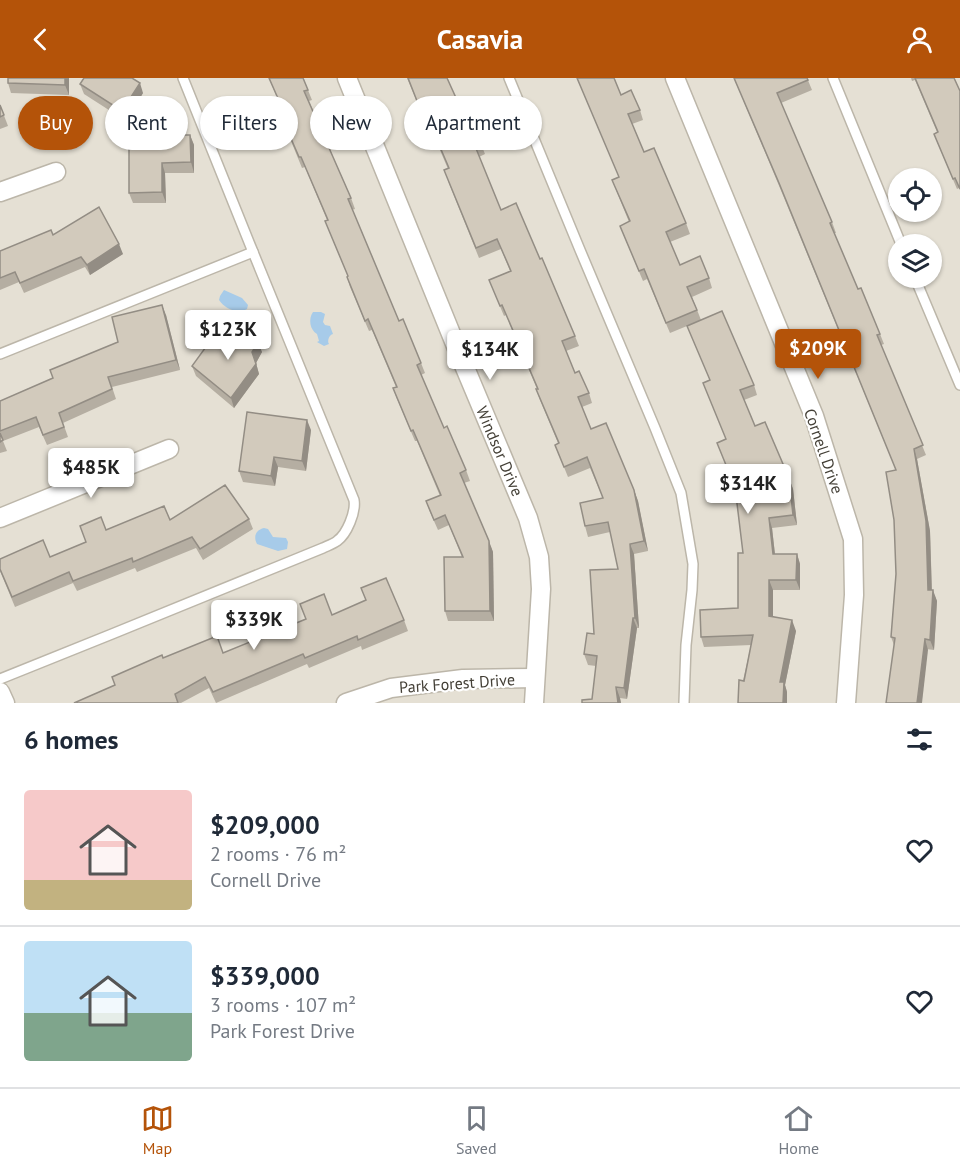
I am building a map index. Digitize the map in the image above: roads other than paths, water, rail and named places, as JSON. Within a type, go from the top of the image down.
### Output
[{"type":"street","name":"Windsor Drive","points":[[347,78],[528,518],[539,557],[540,579],[534,703]]},
{"type":"street","name":"Cornell Drive","points":[[675,78],[814,416],[853,539],[854,594],[846,703]]},
{"type":"street","points":[[0,192],[56,172]]},
{"type":"street","points":[[0,518],[170,449]]},
{"type":"street","name":"Park Forest Drive","points":[[346,703],[391,688],[463,680],[535,678]]},
{"type":"street","points":[[0,692],[4,703]]},
{"type":"lane","points":[[0,679],[323,548],[339,540],[349,525],[356,507],[183,78]]},
{"type":"lane","points":[[509,78],[681,493],[693,564],[684,703]]},
{"type":"lane","points":[[833,78],[897,234]]},
{"type":"lane","points":[[0,354],[253,252]]},
{"type":"lane","points":[[919,288],[960,385]]},
{"type":"water","points":[[224,290],[242,298],[248,305],[247,309],[235,311],[225,306],[219,300]]},
{"type":"water","points":[[313,312],[325,314],[323,322],[330,326],[333,334],[329,338],[329,344],[324,346],[317,342],[319,341],[317,334],[311,324]]},
{"type":"water","points":[[264,528],[268,529],[273,537],[286,538],[287,549],[278,551],[257,544],[256,534]]}]
